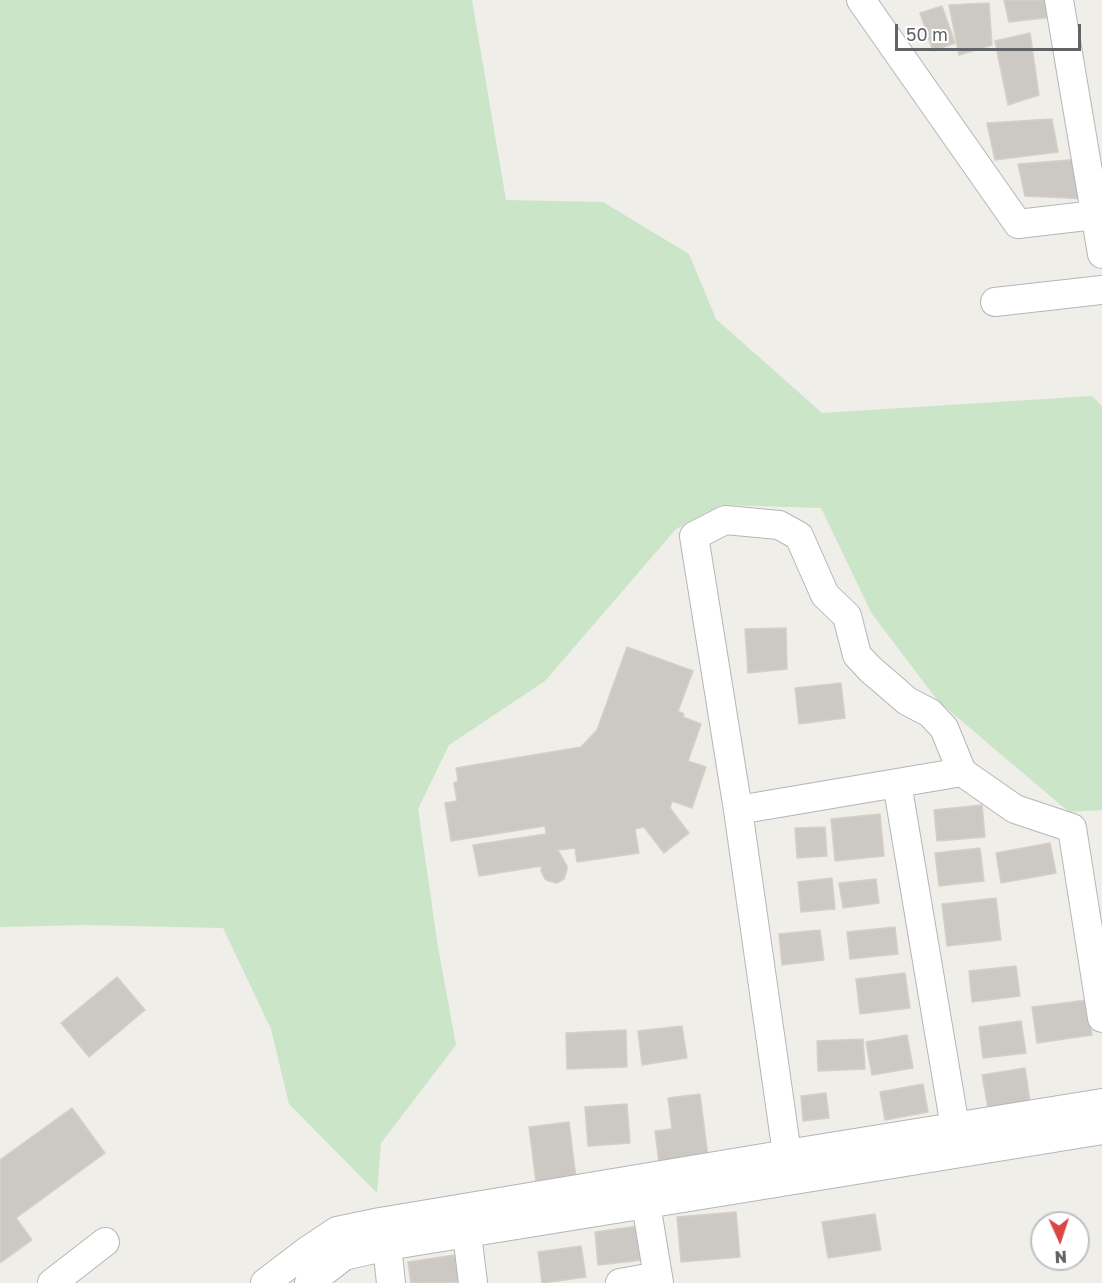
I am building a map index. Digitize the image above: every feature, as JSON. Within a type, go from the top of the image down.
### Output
[{"type":"street","points":[[861,0],[1018,224],[1095,215]]},
{"type":"street","points":[[1059,0],[1102,254]]},
{"type":"street","points":[[995,302],[1102,290]]},
{"type":"street","points":[[787,1154],[738,810],[694,536],[725,520],[779,525],[800,536],[825,595],[847,616],[857,655],[907,701],[930,713],[944,728],[962,772],[1015,809],[1072,828],[1102,1018]]},
{"type":"street","points":[[738,810],[962,772]]},
{"type":"street","points":[[897,783],[955,1127]]},
{"type":"street","points":[[265,1283],[337,1231],[1102,1103]]},
{"type":"street","points":[[309,1283],[344,1256],[387,1246],[1102,1130]]},
{"type":"street","points":[[620,1283],[658,1280],[646,1204]]},
{"type":"street","points":[[467,1234],[473,1283]]},
{"type":"street","points":[[52,1283],[105,1242]]},
{"type":"street","points":[[387,1246],[391,1283]]},
{"type":"green space","points":[[0,0],[472,0],[506,200],[603,202],[689,254],[716,319],[822,413],[1092,396],[1102,406],[1102,810],[1069,812],[938,701],[872,614],[821,508],[721,505],[676,529],[545,681],[449,745],[418,809],[438,947],[456,1045],[381,1143],[377,1193],[289,1104],[271,1029],[223,928],[85,925],[0,927]]},
{"type":"building","points":[[1004,0],[1048,0],[1053,17],[1009,22]]},
{"type":"building","points":[[989,3],[992,45],[959,55],[949,5]]},
{"type":"building","points":[[942,6],[955,43],[933,51],[920,13]]},
{"type":"building","points":[[1030,33],[1039,95],[1008,105],[995,41]]},
{"type":"building","points":[[1052,119],[1058,152],[995,160],[987,123]]},
{"type":"building","points":[[1083,159],[1088,199],[1025,196],[1018,164]]},
{"type":"building","points":[[786,628],[787,669],[748,673],[745,629]]},
{"type":"building","points":[[627,647],[693,671],[678,711],[684,714],[683,717],[701,724],[688,761],[706,767],[692,808],[672,801],[670,808],[689,833],[664,853],[644,827],[635,829],[639,853],[577,862],[575,848],[558,850],[567,870],[564,879],[557,883],[545,879],[541,871],[542,866],[479,876],[473,845],[546,834],[545,826],[451,841],[445,803],[457,801],[454,783],[458,781],[456,768],[581,747],[597,730]]},
{"type":"building","points":[[841,683],[845,718],[799,724],[795,688]]},
{"type":"building","points":[[982,805],[985,837],[937,841],[934,810]]},
{"type":"building","points":[[880,814],[884,856],[835,861],[831,819]]},
{"type":"building","points":[[825,827],[827,856],[797,858],[795,828]]},
{"type":"building","points":[[1050,843],[1056,873],[1001,883],[996,853]]},
{"type":"building","points":[[980,848],[984,881],[939,886],[935,853]]},
{"type":"building","points":[[832,878],[835,909],[801,912],[798,882]]},
{"type":"building","points":[[876,879],[879,903],[843,908],[839,883]]},
{"type":"building","points":[[996,898],[1001,940],[947,946],[942,904]]},
{"type":"building","points":[[895,927],[898,954],[850,959],[847,932]]},
{"type":"building","points":[[820,930],[824,960],[782,965],[779,934]]},
{"type":"building","points":[[1016,966],[1020,996],[972,1002],[969,971]]},
{"type":"building","points":[[905,973],[910,1008],[860,1014],[856,979]]},
{"type":"building","points":[[117,977],[145,1010],[89,1057],[61,1023]]},
{"type":"building","points":[[1087,1000],[1092,1035],[1037,1043],[1032,1007]]},
{"type":"building","points":[[1021,1021],[1026,1053],[983,1058],[979,1027]]},
{"type":"building","points":[[682,1026],[687,1058],[642,1065],[638,1031]]},
{"type":"building","points":[[626,1030],[627,1067],[567,1069],[566,1033]]},
{"type":"building","points":[[907,1035],[913,1068],[872,1075],[866,1042]]},
{"type":"building","points":[[863,1039],[865,1069],[818,1071],[817,1041]]},
{"type":"building","points":[[1025,1068],[1030,1101],[988,1108],[982,1075]]},
{"type":"building","points":[[923,1084],[928,1112],[885,1120],[880,1092]]},
{"type":"building","points":[[826,1093],[829,1118],[803,1121],[801,1096]]},
{"type":"building","points":[[700,1094],[708,1157],[659,1163],[655,1131],[672,1129],[668,1098]]},
{"type":"building","points":[[627,1104],[630,1143],[588,1146],[585,1107]]},
{"type":"building","points":[[72,1108],[105,1153],[16,1218],[32,1240],[0,1263],[0,1160]]},
{"type":"building","points":[[569,1122],[576,1178],[536,1182],[529,1127]]},
{"type":"building","points":[[736,1212],[740,1257],[681,1262],[677,1217]]},
{"type":"building","points":[[875,1214],[881,1250],[828,1258],[822,1222]]},
{"type":"building","points":[[639,1226],[643,1260],[598,1265],[595,1232]]},
{"type":"building","points":[[581,1246],[586,1277],[542,1283],[538,1252]]},
{"type":"building","points":[[455,1255],[459,1282],[411,1283],[408,1262]]}]
